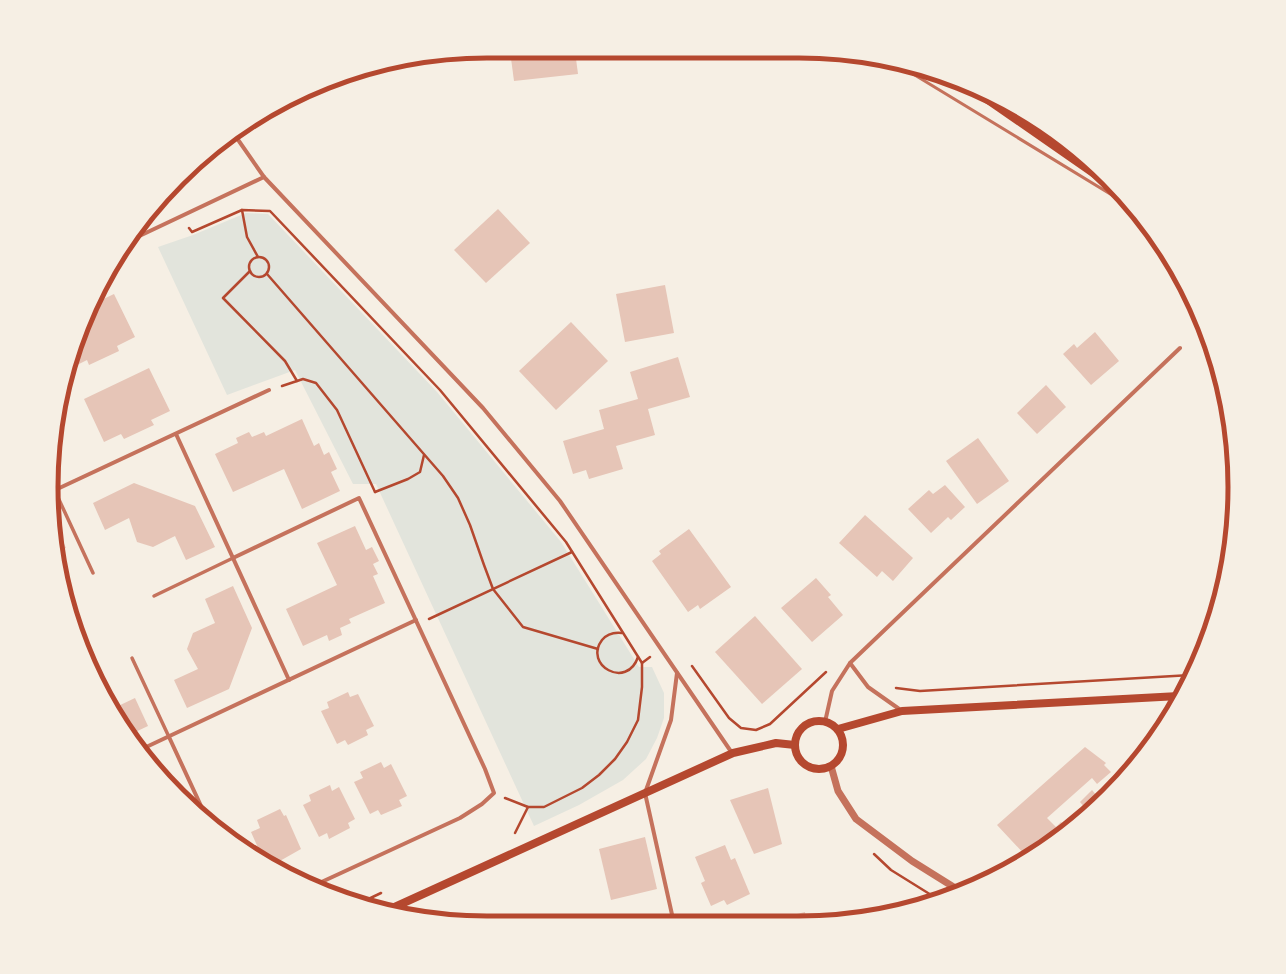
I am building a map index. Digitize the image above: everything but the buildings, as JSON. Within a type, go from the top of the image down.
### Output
[{"type":"highway","points":[[1010,113],[1068,153]]},
{"type":"main road","points":[[838,729],[902,711],[1174,696]]},
{"type":"main road","points":[[818,721],[832,724],[838,729],[844,742],[843,749],[837,762],[825,769],[810,768],[804,764],[799,758],[795,745],[796,738],[800,731],[811,722],[818,721]]},
{"type":"main road","points":[[396,906],[732,753],[776,743],[795,745]]},
{"type":"street","points":[[237,139],[264,177],[488,414],[560,501],[732,753]]},
{"type":"street","points":[[140,236],[264,177]]},
{"type":"street","points":[[825,722],[832,691],[850,663],[1180,348]]},
{"type":"street","points":[[58,488],[269,390]]},
{"type":"street","points":[[176,434],[289,680]]},
{"type":"street","points":[[154,596],[359,498],[485,769],[494,793],[482,804],[460,818],[321,882]]},
{"type":"street","points":[[58,499],[93,573]]},
{"type":"street","points":[[146,747],[417,622]]},
{"type":"street","points":[[132,658],[202,808]]},
{"type":"street","points":[[850,663],[868,687],[902,711]]},
{"type":"street","points":[[672,916],[645,793],[671,720],[677,673]]},
{"type":"street","points":[[831,766],[838,792],[856,819],[912,860],[953,887]]},
{"type":"lane","points":[[913,74],[1115,197]]},
{"type":"path","points":[[180,217],[192,232],[242,210],[270,211],[440,390],[566,542],[642,663],[642,687],[638,720],[627,742],[615,759],[599,775],[582,788],[544,807],[528,807],[494,793]]},
{"type":"path","points":[[242,210],[247,237],[258,257]]},
{"type":"path","points":[[258,257],[264,258],[268,262],[269,268],[266,274],[255,276],[250,271],[250,265],[253,259],[258,257]]},
{"type":"path","points":[[250,271],[223,298],[285,361],[296,381]]},
{"type":"path","points":[[266,274],[443,476],[458,498],[470,525],[493,589],[523,628],[598,649]]},
{"type":"path","points":[[269,390],[303,379],[316,383],[337,410],[375,492]]},
{"type":"path","points":[[359,498],[408,479],[420,472],[424,455]]},
{"type":"path","points":[[417,622],[493,589],[572,552]]},
{"type":"path","points":[[622,633],[616,632],[604,638],[598,649],[600,661],[603,667],[608,671],[621,673],[632,668],[638,656]]},
{"type":"path","points":[[642,663],[661,649]]},
{"type":"path","points":[[692,666],[729,718],[741,728],[756,730],[770,724],[831,668],[850,663]]},
{"type":"path","points":[[893,688],[920,691],[1185,675]]},
{"type":"path","points":[[515,834],[528,807]]},
{"type":"path","points":[[369,899],[388,890]]},
{"type":"shaded area","points":[[246,213],[268,214],[437,392],[561,542],[639,667],[652,667],[664,693],[664,718],[657,738],[646,759],[623,780],[579,805],[534,826],[376,484],[353,484],[295,370],[227,395],[158,247],[193,235]]}]
